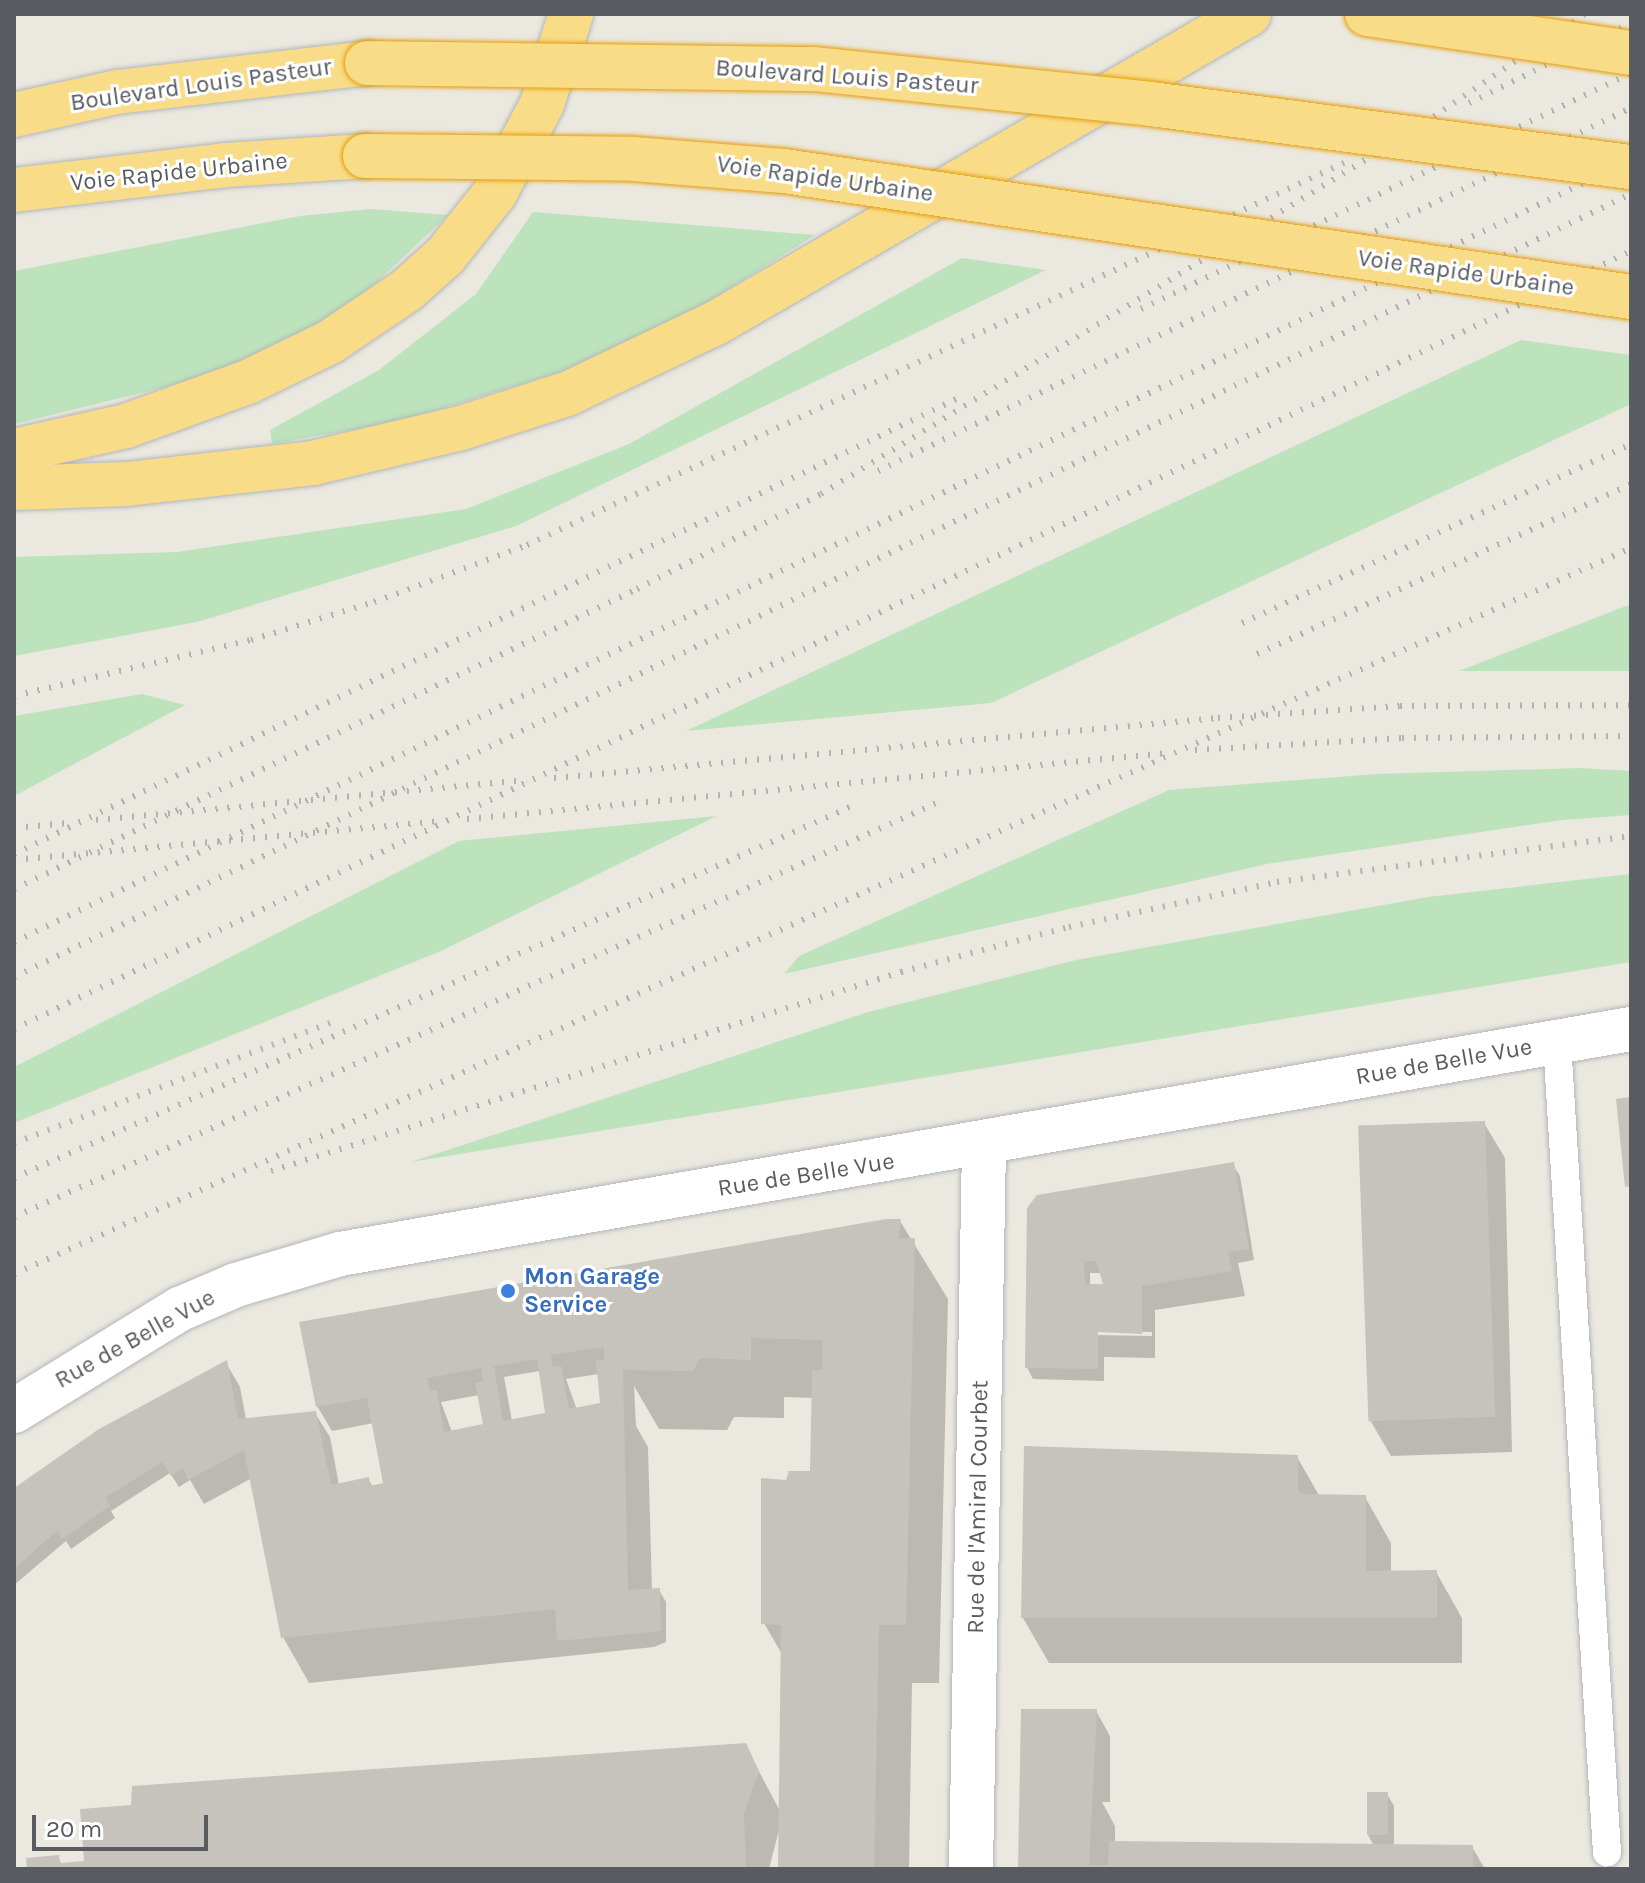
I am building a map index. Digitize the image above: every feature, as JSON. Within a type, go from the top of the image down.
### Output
[{"type":"highway","points":[[14,451],[126,426],[250,381],[330,342],[407,290],[445,256],[495,193],[542,104],[571,14]]},
{"type":"highway","points":[[14,488],[141,482],[313,463],[446,432],[567,394],[716,323],[1249,14]]},
{"type":"highway","points":[[1367,14],[1631,53]]},
{"type":"highway","name":"Boulevard Louis Pasteur","points":[[14,115],[117,92],[367,63],[813,69],[1151,104],[1631,167]]},
{"type":"highway","name":"Voie Rapide Urbaine","points":[[14,190],[226,165],[365,156],[559,156],[755,168],[1631,297]]},
{"type":"street","name":"Rue de Belle Vue","points":[[14,1411],[180,1309],[295,1266],[396,1243],[984,1146],[1631,1029]]},
{"type":"street","name":"Rue de l'Amiral Courbet","points":[[971,1869],[984,1146]]},
{"type":"lane","points":[[1557,1042],[1607,1852]]},
{"type":"green space","points":[[371,209],[448,215],[363,295],[297,339],[219,374],[14,424],[14,271],[300,216]]},
{"type":"green space","points":[[533,212],[815,235],[672,324],[570,369],[397,422],[272,444],[270,430],[379,370],[476,294]]},
{"type":"green space","points":[[962,258],[1046,270],[516,526],[197,622],[14,656],[14,557],[177,552],[466,509],[629,444]]},
{"type":"green space","points":[[1521,340],[1631,355],[1631,404],[991,703],[686,731]]},
{"type":"green space","points":[[1631,604],[1631,671],[1459,671]]},
{"type":"green space","points":[[142,694],[185,705],[14,796],[14,716]]},
{"type":"green space","points":[[1580,768],[1631,771],[1631,815],[1562,820],[1267,864],[784,974],[799,956],[1169,790],[1376,774]]},
{"type":"green space","points":[[717,816],[441,951],[14,1123],[14,1067],[459,841]]},
{"type":"green space","points":[[1631,874],[1631,962],[411,1162],[868,1012],[1076,960],[1428,897]]},
{"type":"building","points":[[1631,1097],[1631,1186],[1625,1187],[1616,1099]]},
{"type":"building","points":[[1485,1121],[1495,1417],[1368,1421],[1358,1125]]},
{"type":"building","points":[[1234,1162],[1249,1249],[1228,1252],[1232,1271],[1142,1286],[1142,1334],[1098,1332],[1098,1369],[1025,1368],[1027,1208],[1037,1195]],"holes":[[[1084,1261],[1096,1261],[1103,1284],[1085,1284]]]},
{"type":"building","points":[[886,1219],[901,1219],[899,1239],[915,1238],[906,1625],[879,1625],[874,1869],[778,1869],[781,1625],[761,1624],[761,1478],[786,1480],[789,1471],[810,1471],[812,1371],[823,1369],[822,1340],[751,1338],[751,1360],[700,1358],[693,1371],[623,1370],[628,1590],[660,1588],[661,1631],[557,1641],[555,1609],[281,1638],[244,1450],[188,1480],[183,1468],[171,1476],[162,1462],[105,1498],[110,1506],[62,1539],[58,1530],[14,1569],[14,1488],[99,1429],[227,1360],[238,1419],[316,1411],[331,1485],[369,1477],[370,1486],[383,1483],[367,1398],[316,1407],[299,1322]],"holes":[[[604,1347],[604,1360],[596,1361],[600,1403],[569,1409],[561,1366],[553,1367],[551,1355]],[[537,1359],[545,1413],[503,1421],[494,1366]],[[481,1368],[483,1382],[475,1383],[483,1424],[444,1432],[437,1390],[430,1391],[427,1378]]]},
{"type":"building","points":[[1024,1446],[1298,1455],[1298,1490],[1303,1494],[1366,1495],[1366,1571],[1437,1570],[1437,1618],[1021,1618]]},
{"type":"building","points":[[1021,1709],[1097,1709],[1089,1865],[1108,1865],[1109,1841],[1473,1845],[1473,1869],[1018,1869]]},
{"type":"building","points":[[746,1743],[759,1771],[744,1813],[746,1869],[27,1869],[26,1858],[59,1855],[60,1863],[84,1861],[80,1809],[131,1805],[132,1786]]},
{"type":"building","points":[[1367,1792],[1388,1792],[1388,1835],[1367,1835]]},
{"type":"railway","points":[[14,889],[637,589],[821,494],[1414,130],[1585,14]]},
{"type":"railway","points":[[1469,103],[1631,23]]},
{"type":"railway","points":[[1141,309],[1631,73]]},
{"type":"railway","points":[[878,471],[1631,108]]},
{"type":"railway","points":[[14,696],[251,640],[374,602],[527,545],[1350,160]]},
{"type":"railway","points":[[14,942],[1631,160]]},
{"type":"railway","points":[[14,977],[1631,194]]},
{"type":"railway","points":[[14,1029],[1631,251]]},
{"type":"railway","points":[[14,854],[958,398]]},
{"type":"railway","points":[[1242,623],[1631,444]]},
{"type":"railway","points":[[1257,654],[1631,484]]},
{"type":"railway","points":[[14,1274],[1631,548]]},
{"type":"railway","points":[[554,778],[1218,718],[1400,706],[1631,705]]},
{"type":"railway","points":[[1195,750],[1402,738],[1631,736]]},
{"type":"railway","points":[[467,819],[1168,753]]},
{"type":"railway","points":[[96,820],[526,780]]},
{"type":"railway","points":[[14,1217],[937,803]]},
{"type":"railway","points":[[14,1178],[850,807]]},
{"type":"railway","points":[[14,860],[439,821]]},
{"type":"railway","points":[[14,828],[68,823]]},
{"type":"railway","points":[[271,1171],[901,972],[1069,927],[1277,882],[1631,836]]},
{"type":"railway","points":[[14,1143],[338,1020]]},
{"type":"place","name":"Mon Garage Service","points":[[508,1291]]}]
